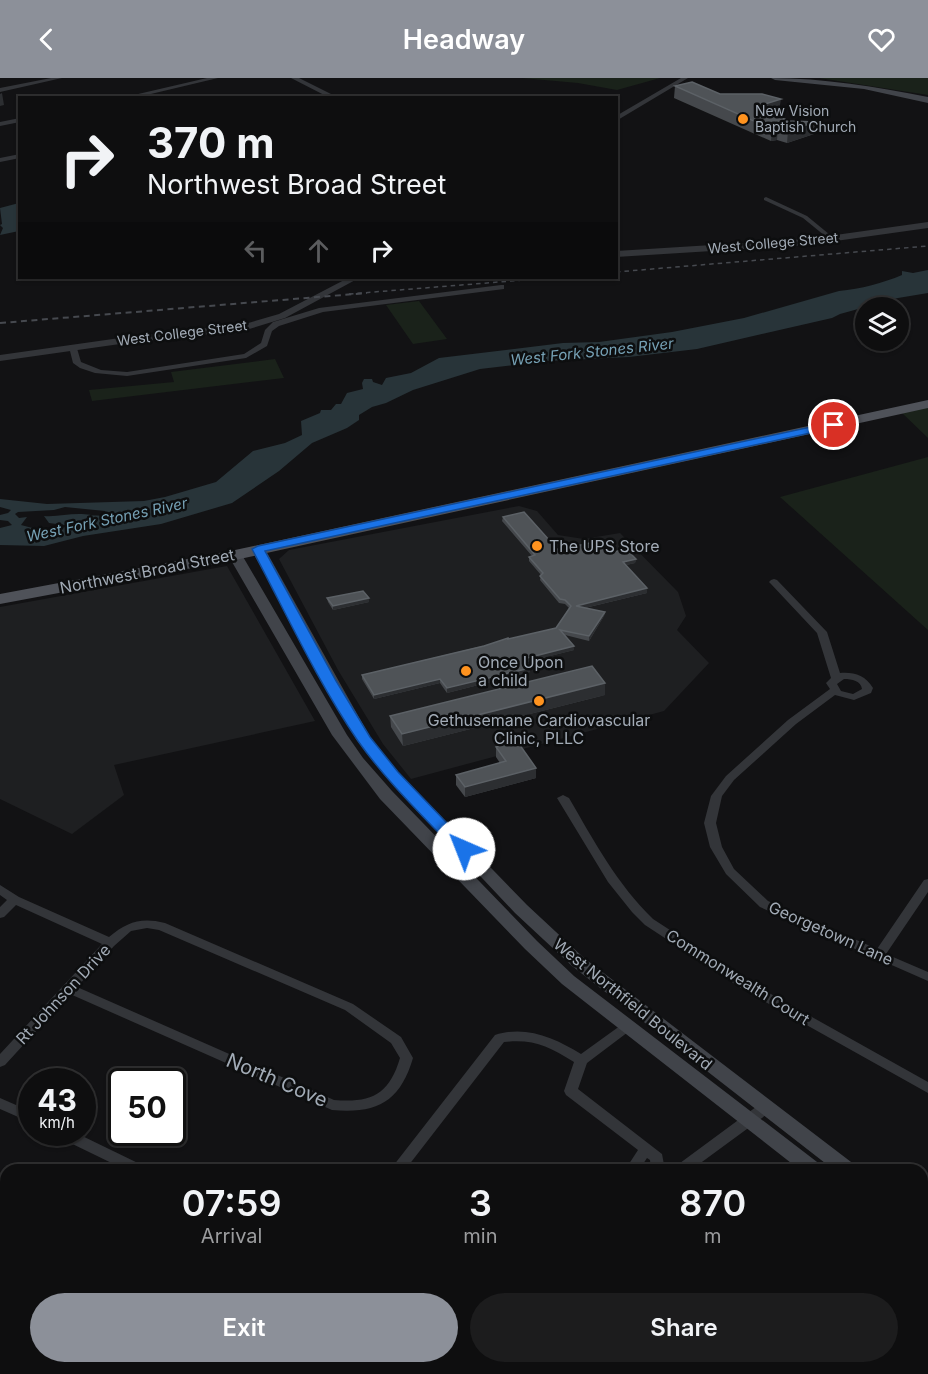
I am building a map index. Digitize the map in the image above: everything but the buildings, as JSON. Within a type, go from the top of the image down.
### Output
[{"type":"main road","points":[[775,78],[864,87],[928,100]]},
{"type":"main road","name":"Northwest Broad Street","points":[[0,599],[894,406],[928,393]]},
{"type":"main road","name":"Northwest Broad Street","points":[[894,406],[928,404]]},
{"type":"main road","name":"Northwest Broad Street","points":[[0,586],[237,548],[258,549],[473,497]]},
{"type":"main road","name":"West Northfield Boulevard","points":[[237,548],[340,735],[386,795],[514,928],[568,980],[806,1164]]},
{"type":"main road","name":"West Northfield Boulevard","points":[[258,549],[364,739],[393,776],[533,920],[606,985],[840,1164]]},
{"type":"main road","points":[[514,928],[533,920]]},
{"type":"street","points":[[0,90],[59,78]]},
{"type":"street","points":[[133,96],[215,78]]},
{"type":"street","points":[[294,78],[332,96]]},
{"type":"street","points":[[618,118],[685,78]]},
{"type":"street","points":[[0,124],[18,120]]},
{"type":"street","points":[[0,160],[18,156]]},
{"type":"street","points":[[766,199],[805,217],[832,239]]},
{"type":"street","name":"West College Street","points":[[618,254],[832,239],[928,225]]},
{"type":"street","name":"West College Street","points":[[0,358],[246,327],[282,316],[352,279]]},
{"type":"street","points":[[73,347],[77,363],[88,369],[110,374],[127,374],[246,356],[264,344],[269,330],[276,324],[322,310],[501,287]]},
{"type":"street","points":[[774,582],[822,632],[836,678]]},
{"type":"street","points":[[853,676],[863,681],[868,688],[864,694],[854,697],[834,691],[831,683],[836,678],[853,676]]},
{"type":"street","name":"Georgetown Lane","points":[[834,691],[792,722],[730,778],[717,796],[710,823],[716,847],[730,872],[764,903],[928,977]]},
{"type":"street","name":"Commonwealth Court","points":[[563,798],[622,891],[649,921],[708,963],[772,1002],[928,1088]]},
{"type":"street","points":[[879,955],[928,883]]},
{"type":"street","points":[[0,889],[15,900],[110,943]]},
{"type":"street","points":[[0,914],[15,900]]},
{"type":"street","name":"North Cove","points":[[68,988],[332,1105],[351,1107],[372,1104],[394,1091],[403,1075],[407,1058],[396,1040],[349,1007],[161,926],[147,924],[127,928]]},
{"type":"street","name":"Rt Johnson Drive","points":[[0,1062],[110,943],[127,928]]},
{"type":"street","points":[[628,1026],[581,1060],[571,1091],[657,1158],[658,1164]]},
{"type":"street","points":[[402,1164],[500,1038],[520,1035],[540,1037],[581,1060]]},
{"type":"street","points":[[0,1103],[18,1111]]},
{"type":"street","points":[[689,1164],[765,1108]]},
{"type":"street","points":[[83,1146],[112,1164]]},
{"type":"street","points":[[636,1164],[646,1149]]},
{"type":"shaded area","points":[[522,78],[660,78],[617,90],[578,83]]},
{"type":"shaded area","points":[[819,78],[928,78],[928,95]]},
{"type":"shaded area","points":[[419,301],[447,339],[413,344],[386,305]]},
{"type":"shaded area","points":[[275,359],[284,378],[92,401],[89,390],[174,382],[171,372]]},
{"type":"shaded area","points":[[928,405],[928,438],[900,411]]},
{"type":"shaded area","points":[[928,457],[928,630],[780,497]]},
{"type":"shaded area","points":[[519,506],[537,511],[558,535],[584,539],[620,533],[678,592],[686,616],[677,630],[709,663],[664,711],[411,779],[383,744],[338,670],[279,559],[289,550]]},
{"type":"shaded area","points":[[227,566],[315,721],[114,765],[124,795],[72,834],[0,799],[0,607]]},
{"type":"water","points":[[18,203],[18,231],[0,235],[3,228],[0,225],[2,224],[0,208]]},
{"type":"water","name":"West Fork Stones River","points":[[928,270],[928,293],[904,297],[855,297],[855,310],[832,318],[697,349],[480,369],[413,390],[372,407],[359,415],[359,420],[347,428],[312,443],[279,471],[232,503],[161,524],[83,536],[44,546],[0,545],[0,528],[12,525],[8,521],[0,520],[0,515],[11,510],[0,507],[0,499],[47,504],[144,501],[216,482],[253,451],[285,443],[302,435],[301,421],[320,413],[321,410],[331,410],[336,404],[341,404],[347,393],[363,389],[364,379],[372,379],[373,382],[382,385],[386,378],[411,373],[439,358],[563,343],[599,342],[672,332],[744,318],[839,291],[887,281],[902,275],[902,271],[913,273]],"holes":[[[65,507],[105,511],[108,515],[44,516],[49,523],[72,526],[44,531],[21,525],[27,517],[19,518],[15,514]]]},
{"type":"railway","points":[[618,272],[928,246]]},
{"type":"railway","points":[[349,294],[536,279]]},
{"type":"railway","points":[[0,323],[367,293]]},
{"type":"place","name":"New Vision Baptish Church","points":[[743,119]]},
{"type":"place","name":"The UPS Store","points":[[537,546]]},
{"type":"place","name":"Once Upon a child","points":[[466,671]]},
{"type":"place","name":"Gethusemane Cardiovascular Clinic, PLLC","points":[[539,701]]},
{"type":"route","points":[[464,849],[393,776],[364,739],[258,549],[834,425]]}]
